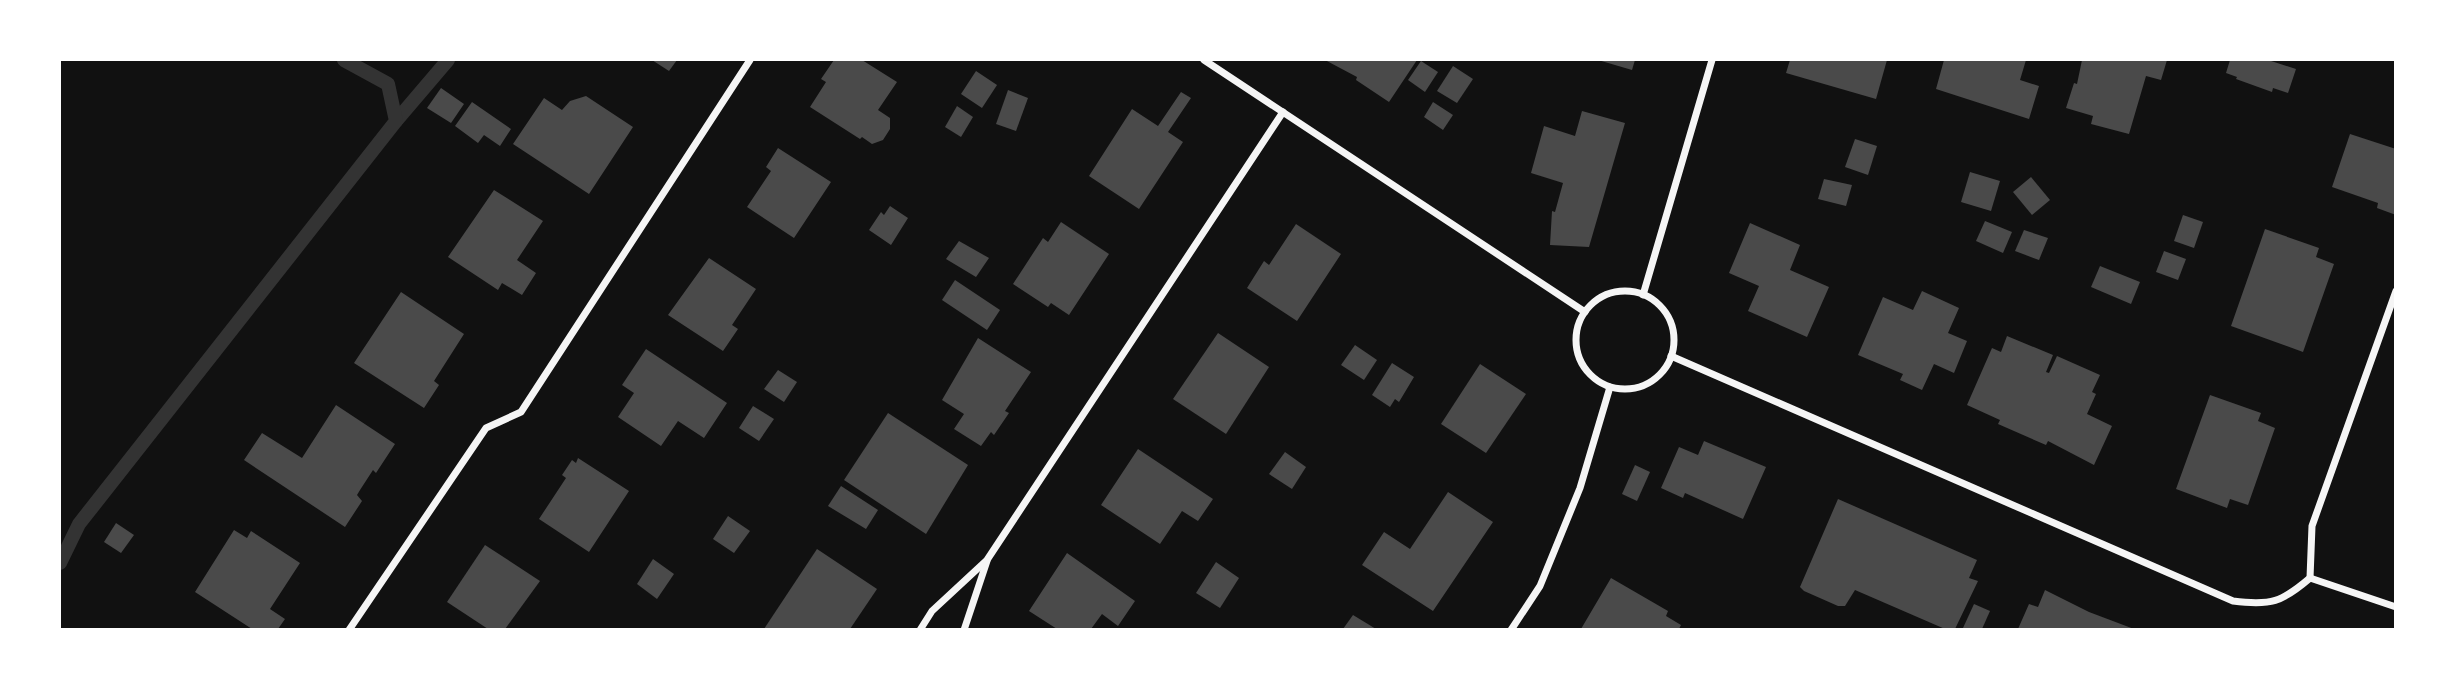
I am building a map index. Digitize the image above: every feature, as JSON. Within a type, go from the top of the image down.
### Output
[{"type":"street","points":[[349,629],[486,428],[521,412],[750,60]]},
{"type":"street","points":[[1204,60],[1585,312]]},
{"type":"street","points":[[1643,295],[1712,60]]},
{"type":"street","points":[[920,629],[932,611],[987,560],[1283,112]]},
{"type":"street","points":[[1620,291],[1643,295],[1664,309],[1671,324],[1674,340],[1671,356],[1658,375],[1649,382],[1624,389],[1610,387],[1592,377],[1579,358],[1577,327],[1585,312],[1593,302],[1608,294],[1620,291]]},
{"type":"street","points":[[1671,356],[2233,601],[2270,604],[2288,596],[2310,578],[2312,526],[2396,291]]},
{"type":"street","points":[[1511,629],[1545,573],[1580,488],[1610,387]]},
{"type":"street","points":[[964,629],[987,560]]},
{"type":"street","points":[[2310,578],[2396,607]]},
{"type":"building","points":[[652,60],[677,60],[669,71]]},
{"type":"building","points":[[834,60],[862,60],[897,82],[878,110],[890,118],[890,129],[883,140],[872,144],[862,137],[860,139],[810,107],[826,82],[821,79]]},
{"type":"building","points":[[1325,60],[1417,60],[1389,102],[1356,80],[1357,77]]},
{"type":"building","points":[[1598,60],[1635,60],[1632,70]]},
{"type":"building","points":[[1790,60],[1887,60],[1876,99],[1786,73]]},
{"type":"building","points":[[1944,60],[2026,60],[2020,80],[2039,86],[2029,119],[1936,89]]},
{"type":"building","points":[[2082,60],[2167,60],[2161,80],[2146,76],[2129,134],[2091,124],[2093,116],[2066,108],[2074,83],[2077,84]]},
{"type":"building","points":[[2230,60],[2268,60],[2296,69],[2288,93],[2273,88],[2272,92],[2236,79],[2237,77],[2226,73]]},
{"type":"building","points":[[1421,61],[1438,72],[1425,92],[1408,80]]},
{"type":"building","points":[[1453,66],[1473,79],[1457,103],[1437,91]]},
{"type":"building","points":[[976,71],[997,85],[982,108],[961,94]]},
{"type":"building","points":[[441,88],[464,104],[451,123],[427,108]]},
{"type":"building","points":[[1008,90],[1028,98],[1016,131],[996,124]]},
{"type":"building","points":[[1181,92],[1191,98],[1168,132],[1183,142],[1139,209],[1089,176],[1132,109],[1158,126]]},
{"type":"building","points":[[586,96],[633,127],[589,194],[513,144],[544,98],[562,110],[570,101]]},
{"type":"building","points":[[472,102],[511,129],[500,146],[484,135],[478,143],[455,126]]},
{"type":"building","points":[[1433,102],[1453,115],[1443,130],[1424,117]]},
{"type":"building","points":[[957,106],[973,117],[961,137],[945,127]]},
{"type":"building","points":[[1582,111],[1625,123],[1589,247],[1550,245],[1552,211],[1555,212],[1563,183],[1531,173],[1544,126],[1575,136]]},
{"type":"building","points":[[2350,134],[2396,149],[2396,215],[2377,208],[2378,203],[2332,187]]},
{"type":"building","points":[[1855,139],[1877,146],[1868,175],[1845,167]]},
{"type":"building","points":[[778,148],[831,182],[794,238],[747,207],[771,171],[766,167]]},
{"type":"building","points":[[1970,172],[2000,181],[1991,211],[1961,202]]},
{"type":"building","points":[[2031,177],[2050,200],[2032,215],[2013,192]]},
{"type":"building","points":[[1824,179],[1852,185],[1846,206],[1818,199]]},
{"type":"building","points":[[494,190],[543,221],[517,260],[536,273],[522,295],[502,283],[498,290],[448,257]]},
{"type":"building","points":[[890,206],[908,218],[891,245],[869,230],[881,212],[884,215]]},
{"type":"building","points":[[2183,215],[2203,222],[2194,248],[2174,241]]},
{"type":"building","points":[[1985,221],[2012,232],[2003,253],[1976,241]]},
{"type":"building","points":[[1061,222],[1109,254],[1069,315],[1051,303],[1048,307],[1013,284],[1043,238],[1048,242]]},
{"type":"building","points":[[1750,223],[1800,245],[1790,270],[1829,287],[1807,337],[1748,311],[1759,286],[1729,273]]},
{"type":"building","points":[[1296,224],[1341,254],[1297,321],[1247,288],[1264,261],[1269,265]]},
{"type":"building","points":[[2265,229],[2319,248],[2316,257],[2334,264],[2303,352],[2231,326]]},
{"type":"building","points":[[2024,230],[2048,238],[2039,260],[2015,251]]},
{"type":"building","points":[[959,241],[989,258],[976,277],[946,259]]},
{"type":"building","points":[[2164,251],[2186,259],[2178,280],[2156,272]]},
{"type":"building","points":[[709,258],[756,289],[732,325],[738,329],[723,351],[668,315]]},
{"type":"building","points":[[2100,266],[2140,282],[2131,304],[2091,287]]},
{"type":"building","points":[[955,280],[1000,310],[987,330],[942,300]]},
{"type":"building","points":[[1922,291],[1959,308],[1948,333],[1967,341],[1954,373],[1934,364],[1922,390],[1900,380],[1903,374],[1858,355],[1883,297],[1913,310]]},
{"type":"building","points":[[401,292],[464,334],[434,381],[439,385],[424,408],[354,363]]},
{"type":"building","points":[[1218,333],[1269,367],[1226,434],[1173,399]]},
{"type":"building","points":[[2007,336],[2053,355],[2046,372],[2049,373],[2057,356],[2100,375],[2092,392],[2096,394],[2087,414],[2112,426],[2094,465],[2048,441],[2046,445],[1998,424],[2000,420],[1967,405],[1992,348],[2001,352]]},
{"type":"building","points":[[978,338],[1031,372],[1005,411],[1009,413],[994,435],[991,432],[981,446],[954,429],[964,414],[942,400]]},
{"type":"building","points":[[1355,345],[1377,360],[1364,380],[1341,365]]},
{"type":"building","points":[[646,349],[727,403],[704,438],[678,421],[661,446],[618,417],[634,393],[622,385]]},
{"type":"building","points":[[1392,363],[1414,377],[1399,402],[1395,399],[1390,407],[1372,395]]},
{"type":"building","points":[[1480,364],[1526,394],[1486,453],[1441,424]]},
{"type":"building","points":[[778,370],[797,382],[784,402],[764,389]]},
{"type":"building","points":[[2210,395],[2261,413],[2258,421],[2275,428],[2248,505],[2230,499],[2227,508],[2176,489]]},
{"type":"building","points":[[336,405],[395,444],[376,473],[373,470],[360,490],[357,495],[362,501],[345,527],[244,460],[262,433],[302,458]]},
{"type":"building","points":[[753,406],[774,419],[759,441],[739,428]]},
{"type":"building","points":[[888,413],[968,465],[926,534],[844,480]]},
{"type":"building","points":[[1704,441],[1766,467],[1743,519],[1685,493],[1683,498],[1661,488],[1679,447],[1698,455]]},
{"type":"building","points":[[1138,449],[1213,499],[1198,521],[1182,511],[1160,544],[1101,505]]},
{"type":"building","points":[[1285,452],[1306,467],[1292,489],[1269,474]]},
{"type":"building","points":[[578,458],[629,491],[589,552],[539,519],[566,478],[562,475],[572,460],[576,463]]},
{"type":"building","points":[[1635,465],[1650,472],[1637,501],[1622,494]]},
{"type":"building","points":[[841,486],[878,510],[866,529],[828,506]]},
{"type":"building","points":[[1448,492],[1493,522],[1433,611],[1362,565],[1384,532],[1410,549]]},
{"type":"building","points":[[1838,499],[1977,560],[1969,578],[1978,581],[1955,629],[1945,629],[1855,590],[1845,606],[1838,606],[1800,587]]},
{"type":"building","points":[[728,516],[750,531],[734,553],[713,539]]},
{"type":"building","points":[[116,523],[134,535],[121,553],[104,542]]},
{"type":"building","points":[[234,530],[247,538],[251,531],[300,563],[270,609],[285,619],[278,629],[252,629],[195,592]]},
{"type":"building","points":[[485,545],[540,581],[505,629],[488,629],[447,602]]},
{"type":"building","points":[[817,549],[877,589],[850,629],[764,629]]},
{"type":"building","points":[[1067,553],[1135,601],[1118,626],[1102,614],[1091,629],[1057,629],[1029,611]]},
{"type":"building","points":[[653,559],[674,574],[657,599],[637,584]]},
{"type":"building","points":[[1216,562],[1239,578],[1220,608],[1196,593]]},
{"type":"building","points":[[1611,578],[1668,611],[1666,616],[1681,625],[1679,629],[1581,629]]},
{"type":"building","points":[[2045,590],[2089,612],[2134,629],[2018,629],[2029,604],[2038,607]]},
{"type":"building","points":[[1974,604],[1990,611],[1982,629],[1963,628]]},
{"type":"building","points":[[1353,615],[1376,629],[1343,629]]},
{"type":"waterway","points":[[60,563],[79,524],[396,121],[388,84],[344,60]]},
{"type":"waterway","points":[[396,121],[448,60]]}]
